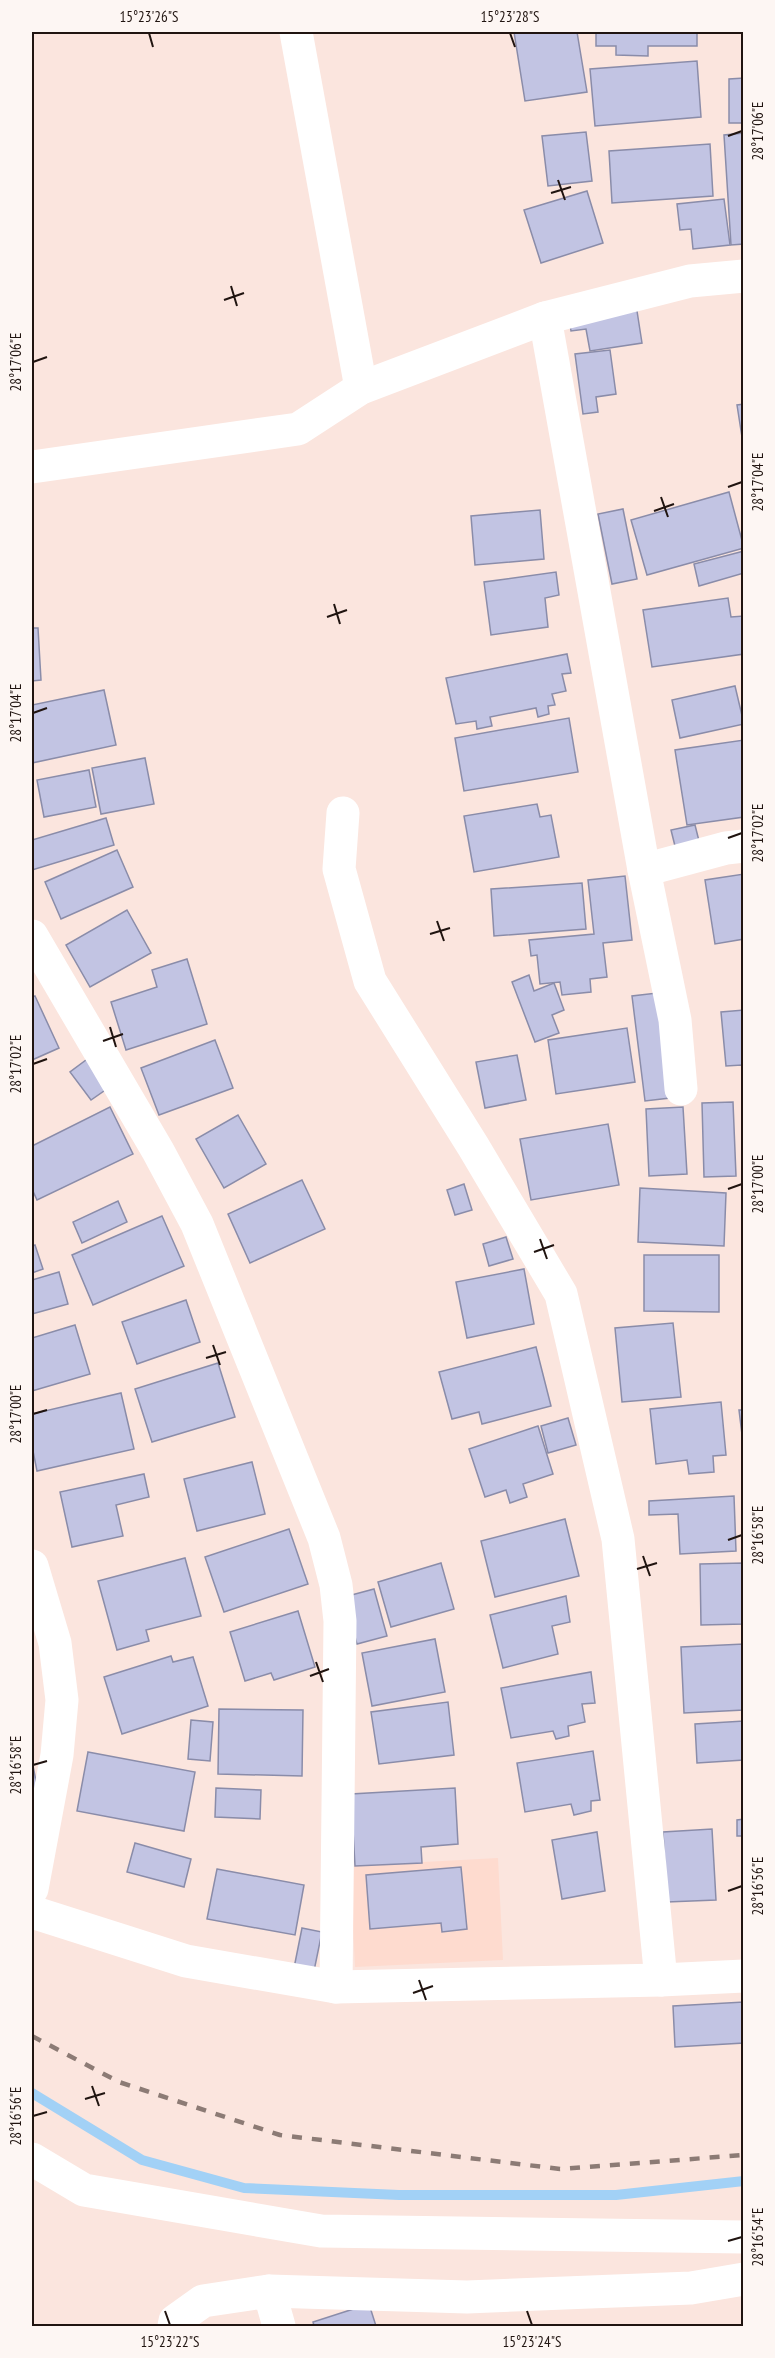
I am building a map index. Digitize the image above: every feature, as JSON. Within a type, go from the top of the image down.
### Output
[{"type":"street","points":[[296,32],[360,388]]},
{"type":"street","points":[[32,458],[298,429],[360,388],[545,318],[690,281],[744,276]]},
{"type":"street","points":[[545,318],[644,870],[675,1020],[681,1089]]},
{"type":"street","points":[[343,813],[339,869],[370,981],[473,1146],[561,1294],[618,1539],[661,1980]]},
{"type":"street","points":[[644,870],[726,848],[744,846]]},
{"type":"street","points":[[32,936],[158,1151],[197,1224],[324,1538],[336,1585],[340,1621],[336,1987]]},
{"type":"street","points":[[32,1566],[55,1643],[62,1700],[57,1755],[32,1889]]},
{"type":"street","points":[[32,1912],[186,1961],[336,1987],[744,1976]]},
{"type":"street","points":[[32,2159],[84,2190],[321,2231],[744,2237]]},
{"type":"street","points":[[174,2326],[175,2321],[203,2301],[269,2290],[466,2297],[691,2288],[744,2279]]},
{"type":"street","points":[[269,2290],[279,2326]]},
{"type":"shaded area","points":[[498,1858],[503,1960],[355,1967],[350,1866]]},
{"type":"building","points":[[514,32],[577,32],[587,92],[525,101]]},
{"type":"building","points":[[596,32],[697,32],[697,46],[648,46],[648,56],[616,55],[616,46],[596,46]]},
{"type":"building","points":[[697,61],[701,117],[595,126],[590,69]]},
{"type":"building","points":[[744,78],[744,123],[729,123],[729,79]]},
{"type":"building","points":[[586,132],[592,181],[548,186],[542,136]]},
{"type":"building","points":[[744,133],[744,244],[731,245],[724,135]]},
{"type":"building","points":[[710,144],[713,196],[612,203],[609,151]]},
{"type":"building","points":[[587,191],[603,243],[541,263],[524,210]]},
{"type":"building","points":[[724,199],[730,245],[693,249],[691,229],[680,230],[677,204]]},
{"type":"building","points":[[637,311],[642,343],[590,351],[586,329],[571,331],[569,319]]},
{"type":"building","points":[[610,350],[616,394],[596,397],[598,412],[583,414],[575,354]]},
{"type":"building","points":[[744,404],[744,450],[737,405]]},
{"type":"building","points":[[729,492],[744,548],[647,575],[631,520]]},
{"type":"building","points":[[623,509],[637,579],[612,584],[598,514]]},
{"type":"building","points":[[540,510],[544,559],[475,565],[471,516]]},
{"type":"building","points":[[744,551],[744,573],[699,586],[694,564]]},
{"type":"building","points":[[556,572],[559,595],[545,598],[548,627],[491,635],[484,582]]},
{"type":"building","points":[[728,598],[731,617],[744,616],[744,654],[652,667],[643,610]]},
{"type":"building","points":[[32,628],[38,628],[41,680],[32,681]]},
{"type":"building","points":[[567,654],[571,673],[562,674],[566,691],[552,694],[555,705],[548,706],[549,714],[538,717],[536,708],[490,717],[492,726],[477,729],[476,721],[456,724],[446,678]]},
{"type":"building","points":[[735,686],[744,724],[680,738],[672,700]]},
{"type":"building","points":[[104,690],[116,745],[32,763],[32,705]]},
{"type":"building","points":[[569,718],[578,772],[464,791],[455,738]]},
{"type":"building","points":[[744,740],[744,817],[687,825],[675,750]]},
{"type":"building","points":[[145,758],[154,804],[101,814],[92,768]]},
{"type":"building","points":[[89,770],[96,807],[44,817],[37,780]]},
{"type":"building","points":[[537,804],[540,817],[551,815],[559,857],[474,872],[464,816]]},
{"type":"building","points":[[106,818],[114,845],[32,870],[32,840]]},
{"type":"building","points":[[695,825],[699,841],[675,846],[671,830]]},
{"type":"building","points":[[117,850],[133,887],[61,919],[45,882]]},
{"type":"building","points":[[744,874],[744,939],[715,944],[705,880]]},
{"type":"building","points":[[625,876],[632,940],[603,943],[607,977],[590,979],[591,992],[562,995],[560,982],[540,984],[537,955],[531,956],[529,940],[594,934],[588,880]]},
{"type":"building","points":[[582,883],[586,929],[494,936],[491,889]]},
{"type":"building","points":[[127,910],[151,953],[90,987],[66,945]]},
{"type":"building","points":[[187,959],[207,1024],[126,1050],[111,1002],[157,987],[152,970]]},
{"type":"building","points":[[529,975],[534,991],[554,983],[564,1010],[552,1015],[559,1033],[535,1042],[512,982]]},
{"type":"building","points":[[657,993],[670,1098],[645,1101],[632,996]]},
{"type":"building","points":[[35,996],[59,1048],[32,1060],[32,997]]},
{"type":"building","points":[[744,1010],[743,1080],[742,1065],[726,1066],[721,1012]]},
{"type":"building","points":[[627,1028],[635,1082],[556,1094],[548,1040]]},
{"type":"building","points":[[215,1040],[233,1088],[159,1115],[141,1068]]},
{"type":"building","points":[[517,1055],[526,1100],[485,1108],[476,1062]]},
{"type":"building","points":[[90,1057],[111,1086],[91,1100],[70,1072]]},
{"type":"building","points":[[733,1102],[736,1176],[704,1177],[702,1103]]},
{"type":"building","points":[[110,1107],[133,1154],[37,1200],[32,1189],[32,1146]]},
{"type":"building","points":[[683,1107],[687,1174],[649,1176],[646,1109]]},
{"type":"building","points":[[238,1115],[266,1164],[224,1188],[196,1139]]},
{"type":"building","points":[[608,1124],[619,1185],[531,1200],[520,1139]]},
{"type":"building","points":[[302,1180],[325,1229],[250,1263],[228,1214]]},
{"type":"building","points":[[464,1184],[472,1210],[455,1215],[447,1190]]},
{"type":"building","points":[[640,1188],[726,1193],[724,1246],[638,1242]]},
{"type":"building","points":[[118,1201],[127,1222],[82,1243],[73,1222]]},
{"type":"building","points":[[162,1216],[184,1266],[93,1305],[72,1255]]},
{"type":"building","points":[[506,1237],[513,1259],[489,1266],[483,1244]]},
{"type":"building","points":[[35,1245],[43,1269],[32,1273],[32,1246]]},
{"type":"building","points":[[644,1255],[719,1255],[719,1312],[644,1311]]},
{"type":"building","points":[[524,1269],[534,1324],[467,1338],[456,1282]]},
{"type":"building","points":[[59,1272],[68,1304],[32,1314],[32,1280]]},
{"type":"building","points":[[186,1300],[200,1342],[137,1364],[122,1322]]},
{"type":"building","points":[[673,1323],[681,1397],[622,1402],[615,1328]]},
{"type":"building","points":[[75,1325],[90,1374],[32,1391],[32,1338]]},
{"type":"building","points":[[536,1347],[551,1406],[482,1424],[479,1412],[452,1419],[439,1372]]},
{"type":"building","points":[[218,1363],[235,1417],[152,1442],[135,1389]]},
{"type":"building","points":[[121,1393],[134,1449],[37,1471],[32,1446],[32,1414]]},
{"type":"building","points":[[721,1402],[726,1455],[713,1456],[714,1472],[689,1474],[687,1460],[656,1464],[650,1409]]},
{"type":"building","points":[[739,1410],[744,1410],[744,1451]]},
{"type":"building","points":[[568,1418],[576,1445],[548,1453],[541,1426]]},
{"type":"building","points":[[538,1426],[553,1474],[523,1484],[527,1497],[510,1503],[506,1490],[485,1497],[469,1449]]},
{"type":"building","points":[[252,1462],[265,1514],[197,1531],[184,1479]]},
{"type":"building","points":[[144,1474],[149,1497],[116,1505],[123,1536],[72,1547],[60,1492]]},
{"type":"building","points":[[734,1496],[736,1551],[680,1554],[678,1514],[649,1515],[649,1501]]},
{"type":"building","points":[[565,1519],[579,1576],[495,1597],[481,1541]]},
{"type":"building","points":[[289,1529],[308,1584],[224,1612],[205,1557]]},
{"type":"building","points":[[185,1558],[201,1616],[146,1630],[149,1641],[117,1650],[98,1581]]},
{"type":"building","points":[[441,1563],[454,1609],[391,1627],[378,1582]]},
{"type":"building","points":[[744,1563],[744,1624],[701,1625],[700,1564]]},
{"type":"building","points":[[374,1589],[387,1636],[357,1644],[344,1597]]},
{"type":"building","points":[[566,1596],[570,1622],[552,1626],[558,1654],[503,1668],[490,1615]]},
{"type":"building","points":[[298,1611],[315,1667],[274,1680],[271,1673],[245,1681],[230,1632]]},
{"type":"building","points":[[435,1639],[445,1692],[372,1706],[362,1653]]},
{"type":"building","points":[[744,1644],[744,1710],[684,1713],[681,1647]]},
{"type":"building","points":[[171,1656],[173,1662],[193,1657],[208,1706],[122,1734],[104,1677]]},
{"type":"building","points":[[591,1672],[595,1703],[582,1704],[585,1722],[568,1726],[569,1736],[556,1739],[553,1731],[511,1738],[501,1688]]},
{"type":"building","points":[[448,1702],[454,1755],[379,1764],[371,1712]]},
{"type":"building","points":[[219,1709],[303,1710],[302,1776],[218,1774]]},
{"type":"building","points":[[191,1720],[213,1722],[210,1761],[188,1759]]},
{"type":"building","points":[[744,1721],[744,1760],[697,1763],[695,1724]]},
{"type":"building","points":[[593,1751],[600,1800],[591,1801],[591,1811],[574,1815],[571,1804],[525,1812],[517,1763]]},
{"type":"building","points":[[88,1752],[195,1772],[184,1831],[77,1811]]},
{"type":"building","points":[[32,1761],[38,1791],[32,1792]]},
{"type":"building","points":[[216,1788],[261,1790],[260,1819],[215,1817]]},
{"type":"building","points":[[455,1788],[458,1844],[421,1847],[422,1863],[355,1866],[351,1794]]},
{"type":"building","points":[[744,1819],[744,1836],[737,1836],[737,1820]]},
{"type":"building","points":[[712,1829],[716,1900],[667,1902],[663,1832]]},
{"type":"building","points":[[597,1832],[605,1891],[562,1899],[552,1840]]},
{"type":"building","points":[[135,1843],[191,1859],[184,1887],[127,1872]]},
{"type":"building","points":[[461,1867],[467,1929],[442,1932],[441,1923],[370,1929],[366,1875]]},
{"type":"building","points":[[217,1869],[304,1885],[295,1935],[207,1919]]},
{"type":"building","points":[[302,1928],[322,1932],[314,1971],[294,1968]]},
{"type":"building","points":[[744,2002],[744,2043],[675,2047],[673,2006]]},
{"type":"building","points":[[369,2304],[376,2326],[314,2326],[313,2322]]},
{"type":"waterway","points":[[32,2093],[142,2160],[244,2188],[399,2195],[616,2195],[744,2181]]},
{"type":"railway","points":[[32,2036],[119,2082],[280,2135],[560,2169],[744,2155]]}]
